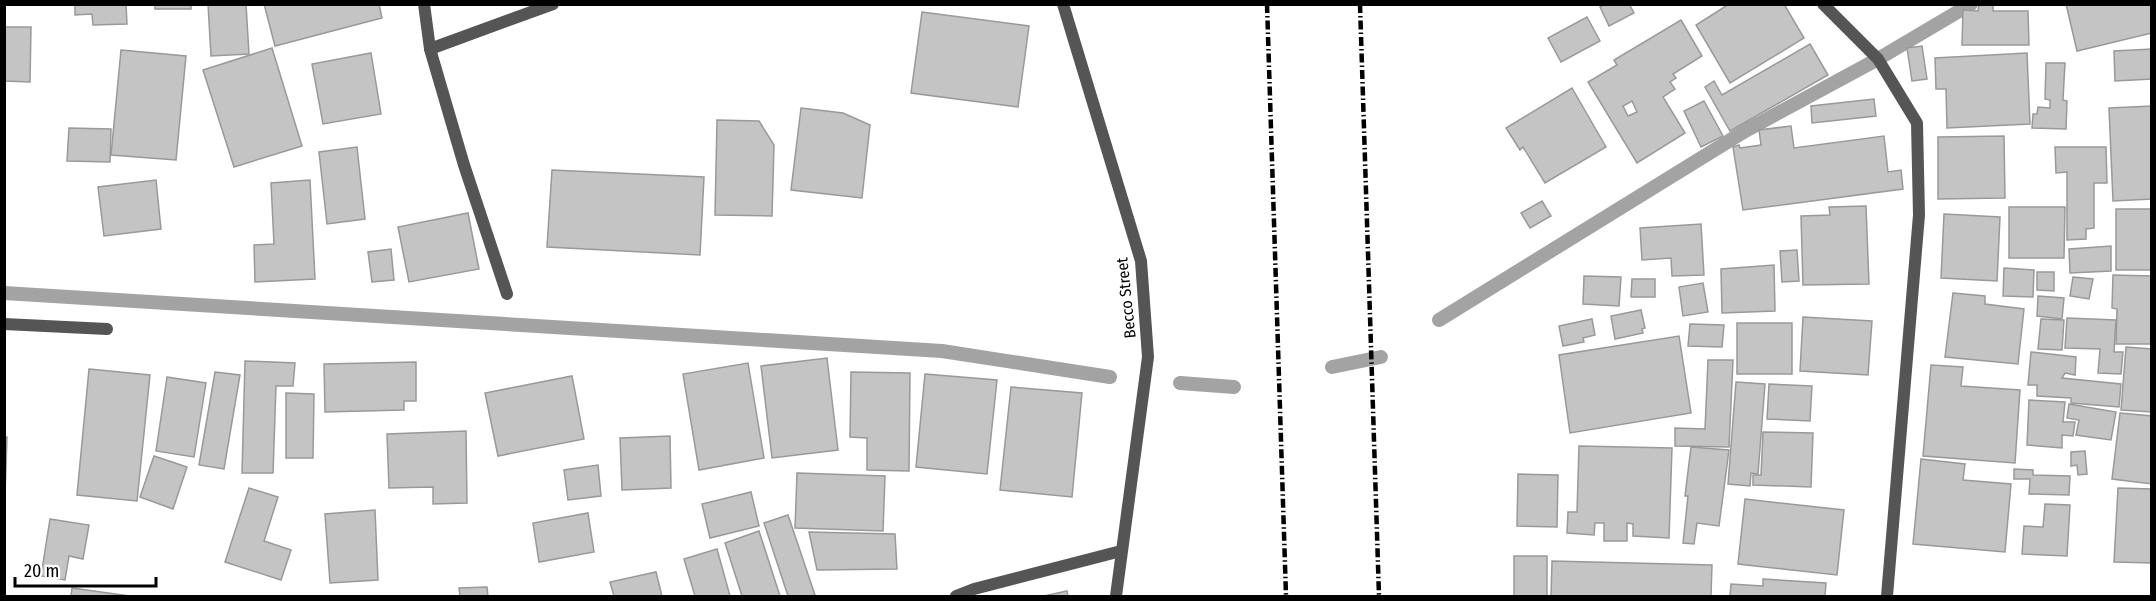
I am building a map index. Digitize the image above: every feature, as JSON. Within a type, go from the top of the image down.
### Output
[{"type":"street","points":[[424,4],[429,49],[464,165],[507,294]]},
{"type":"street","points":[[429,49],[552,4]]},
{"type":"street","name":"Becco Street","points":[[1063,4],[1141,261],[1148,357],[1116,597]]},
{"type":"street","points":[[1823,4],[1878,59],[1917,123],[1919,215],[1887,597]]},
{"type":"street","points":[[4,324],[107,329]]},
{"type":"street","points":[[956,597],[974,589],[1121,551]]},
{"type":"building","points":[[75,4],[126,4],[127,24],[93,25],[92,14],[75,15]]},
{"type":"building","points":[[155,4],[191,4],[191,9],[155,9]]},
{"type":"building","points":[[208,4],[246,4],[249,54],[211,56]]},
{"type":"building","points":[[264,4],[379,4],[382,18],[275,46]]},
{"type":"building","points":[[1605,4],[1629,4],[1634,13],[1609,26],[1600,7]]},
{"type":"building","points":[[1729,4],[1784,4],[1804,38],[1730,83],[1696,25]]},
{"type":"building","points":[[1979,4],[1993,4],[1993,11],[2028,11],[2029,45],[1962,45],[1963,10],[1978,11]]},
{"type":"building","points":[[2066,4],[2152,4],[2152,33],[2077,51]]},
{"type":"building","points":[[922,12],[1029,26],[1018,107],[911,93]]},
{"type":"building","points":[[1587,17],[1600,41],[1561,62],[1548,38]]},
{"type":"building","points":[[1681,20],[1702,56],[1673,74],[1676,78],[1670,82],[1675,89],[1663,97],[1685,133],[1637,163],[1588,82],[1617,65],[1614,60]],"holes":[[[1632,101],[1637,112],[1628,116],[1623,106]]]},
{"type":"building","points":[[4,27],[31,27],[30,82],[4,81]]},
{"type":"building","points":[[1810,44],[1828,75],[1730,131],[1705,87],[1714,81],[1722,95]]},
{"type":"building","points":[[1922,46],[1927,79],[1912,81],[1907,48]]},
{"type":"building","points":[[272,48],[302,146],[234,167],[203,70]]},
{"type":"building","points":[[2152,49],[2152,79],[2115,81],[2114,51]]},
{"type":"building","points":[[121,50],[186,56],[176,160],[111,155]]},
{"type":"building","points":[[371,53],[381,114],[323,124],[312,64]]},
{"type":"building","points":[[2027,53],[2030,124],[1947,128],[1946,89],[1936,89],[1935,58]]},
{"type":"building","points":[[2046,63],[2065,63],[2063,100],[2067,101],[2066,129],[2032,128],[2033,114],[2037,114],[2038,107],[2050,108],[2050,100],[2045,99]]},
{"type":"building","points":[[1572,88],[1606,147],[1545,183],[1523,147],[1520,150],[1506,128]]},
{"type":"building","points":[[1874,99],[1876,116],[1812,123],[1811,106]]},
{"type":"building","points":[[1704,101],[1723,136],[1701,147],[1684,111]]},
{"type":"building","points":[[2152,106],[2152,199],[2113,201],[2109,108]]},
{"type":"building","points":[[801,108],[843,113],[870,125],[862,198],[791,190]]},
{"type":"building","points":[[717,120],[759,121],[774,145],[772,216],[715,215]]},
{"type":"building","points":[[1791,126],[1794,148],[1884,136],[1888,172],[1901,170],[1903,189],[1743,210],[1733,147],[1761,145],[1759,130]]},
{"type":"building","points":[[69,128],[111,129],[110,162],[67,161]]},
{"type":"building","points":[[2004,136],[2005,198],[1938,199],[1938,137]]},
{"type":"building","points":[[357,147],[365,219],[327,224],[319,152]]},
{"type":"building","points":[[2055,147],[2106,147],[2107,183],[2094,183],[2094,228],[2086,229],[2086,239],[2067,240],[2067,172],[2056,173]]},
{"type":"building","points":[[552,170],[704,177],[700,255],[547,247]]},
{"type":"building","points":[[156,180],[161,229],[104,236],[98,187]]},
{"type":"building","points":[[310,180],[315,279],[255,282],[254,245],[274,244],[271,183]]},
{"type":"building","points":[[1542,201],[1551,216],[1530,228],[1521,213]]},
{"type":"building","points":[[1866,206],[1869,284],[1803,285],[1801,216],[1830,215],[1829,207]]},
{"type":"building","points":[[2009,207],[2065,207],[2064,258],[2009,258]]},
{"type":"building","points":[[2116,209],[2152,209],[2152,270],[2116,270]]},
{"type":"building","points":[[468,213],[479,269],[409,282],[398,227]]},
{"type":"building","points":[[1944,214],[2000,217],[1997,281],[1941,278]]},
{"type":"building","points":[[1701,224],[1704,275],[1672,276],[1671,258],[1642,260],[1640,228]]},
{"type":"building","points":[[2111,246],[2111,271],[2070,273],[2069,249]]},
{"type":"building","points":[[391,249],[394,280],[372,282],[368,252]]},
{"type":"building","points":[[1797,250],[1799,281],[1782,282],[1780,251]]},
{"type":"building","points":[[1774,265],[1775,311],[1722,313],[1721,269]]},
{"type":"building","points":[[2004,268],[2034,270],[2033,297],[2003,296]]},
{"type":"building","points":[[2037,272],[2054,272],[2054,291],[2037,290]]},
{"type":"building","points":[[2113,275],[2152,276],[2152,344],[2116,344],[2117,309],[2112,308]]},
{"type":"building","points":[[1584,276],[1621,277],[1619,306],[1583,304]]},
{"type":"building","points":[[2073,277],[2093,279],[2089,299],[2070,296]]},
{"type":"building","points":[[1632,279],[1655,279],[1655,297],[1631,297]]},
{"type":"building","points":[[1703,283],[1708,312],[1683,316],[1679,287]]},
{"type":"building","points":[[1953,293],[1985,296],[1985,304],[2024,309],[2018,364],[1945,357]]},
{"type":"building","points":[[2038,296],[2064,298],[2062,319],[2037,316]]},
{"type":"building","points":[[1641,310],[1645,328],[1642,329],[1643,333],[1615,339],[1611,316]]},
{"type":"building","points":[[1803,317],[1872,321],[1868,375],[1800,371]]},
{"type":"building","points":[[2067,318],[2116,320],[2114,352],[2123,352],[2121,374],[2098,373],[2100,349],[2065,348]]},
{"type":"building","points":[[1592,319],[1595,335],[1583,338],[1584,342],[1563,346],[1559,326]]},
{"type":"building","points":[[2041,319],[2064,320],[2062,350],[2038,349]]},
{"type":"building","points":[[1737,323],[1792,323],[1792,374],[1737,374]]},
{"type":"building","points":[[1690,324],[1724,325],[1722,347],[1688,346]]},
{"type":"building","points":[[1679,336],[1691,413],[1570,433],[1559,355]]},
{"type":"building","points":[[2126,347],[2152,349],[2152,412],[2121,410]]},
{"type":"building","points":[[2031,352],[2076,357],[2075,375],[2065,373],[2062,378],[2121,384],[2119,407],[2071,403],[2071,398],[2037,396],[2037,385],[2028,385]]},
{"type":"building","points":[[827,358],[838,450],[772,458],[761,366]]},
{"type":"building","points":[[1708,360],[1733,360],[1729,447],[1675,446],[1675,428],[1705,429]]},
{"type":"building","points":[[245,361],[295,363],[293,386],[276,386],[273,473],[242,473]]},
{"type":"building","points":[[416,362],[416,401],[404,401],[404,410],[325,412],[324,364]]},
{"type":"building","points":[[748,363],[764,458],[699,470],[683,374]]},
{"type":"building","points":[[1931,365],[1963,367],[1961,386],[2020,390],[2015,463],[1923,456]]},
{"type":"building","points":[[89,369],[150,375],[137,501],[77,495]]},
{"type":"building","points":[[215,372],[240,375],[224,469],[199,465]]},
{"type":"building","points":[[851,372],[910,373],[909,471],[867,470],[867,438],[850,437]]},
{"type":"building","points":[[925,374],[997,380],[987,474],[916,467]]},
{"type":"building","points":[[572,376],[584,439],[498,456],[485,393]]},
{"type":"building","points":[[167,377],[206,383],[194,457],[156,451]]},
{"type":"building","points":[[1736,382],[1765,384],[1758,474],[1751,473],[1750,486],[1728,484]]},
{"type":"building","points":[[1769,384],[1812,386],[1810,421],[1767,419]]},
{"type":"building","points":[[1011,387],[1082,393],[1072,497],[1000,490]]},
{"type":"building","points":[[286,393],[314,394],[313,458],[286,458]]},
{"type":"building","points":[[2029,400],[2065,402],[2063,422],[2075,422],[2073,436],[2062,435],[2062,448],[2027,445]]},
{"type":"building","points":[[2069,404],[2116,412],[2111,440],[2076,435],[2079,420],[2067,418]]},
{"type":"building","points":[[2120,413],[2152,416],[2152,484],[2112,479]]},
{"type":"building","points":[[466,431],[467,503],[433,504],[433,487],[389,488],[387,434]]},
{"type":"building","points":[[1763,432],[1813,433],[1811,487],[1753,485],[1753,475],[1761,475]]},
{"type":"building","points":[[670,436],[671,488],[622,490],[620,438]]},
{"type":"building","points":[[4,437],[7,437],[5,495],[4,495]]},
{"type":"building","points":[[1579,446],[1672,448],[1669,538],[1633,536],[1633,524],[1627,523],[1627,541],[1604,541],[1604,523],[1595,523],[1594,535],[1567,533],[1568,512],[1577,512]]},
{"type":"building","points":[[1691,447],[1729,450],[1719,526],[1697,523],[1694,544],[1683,543],[1688,496],[1685,496]]},
{"type":"building","points":[[2085,451],[2087,474],[2078,475],[2077,465],[2071,466],[2071,452]]},
{"type":"building","points":[[154,456],[187,467],[173,509],[140,497]]},
{"type":"building","points":[[1921,459],[1965,464],[1963,480],[2011,484],[2005,552],[1913,544]]},
{"type":"building","points":[[598,465],[601,496],[568,500],[564,470]]},
{"type":"building","points":[[2014,469],[2033,470],[2033,475],[2070,476],[2069,495],[2029,494],[2030,479],[2014,479]]},
{"type":"building","points":[[797,473],[885,476],[883,531],[795,528]]},
{"type":"building","points":[[1518,474],[1558,475],[1557,527],[1517,526]]},
{"type":"building","points":[[249,488],[278,497],[264,541],[291,550],[281,580],[225,562]]},
{"type":"building","points":[[2118,488],[2152,489],[2152,563],[2114,562]]},
{"type":"building","points":[[751,492],[759,526],[710,538],[702,504]]},
{"type":"building","points":[[1745,499],[1844,510],[1837,575],[1738,564]]},
{"type":"building","points":[[2045,504],[2070,505],[2067,556],[2022,554],[2024,526],[2043,527]]},
{"type":"building","points":[[375,510],[378,580],[330,583],[325,514]]},
{"type":"building","points":[[588,513],[594,552],[539,562],[533,523]]},
{"type":"building","points":[[788,515],[815,595],[788,596],[764,523]]},
{"type":"building","points":[[50,519],[89,525],[83,559],[69,556],[65,580],[41,576]]},
{"type":"building","points":[[759,531],[780,596],[742,596],[725,543]]},
{"type":"building","points":[[809,532],[895,534],[897,569],[817,570]]},
{"type":"building","points":[[717,549],[730,596],[695,596],[684,559]]},
{"type":"building","points":[[1514,556],[1547,556],[1547,596],[1514,596]]},
{"type":"building","points":[[1552,561],[1712,565],[1711,596],[1551,596]]},
{"type":"building","points":[[656,572],[662,596],[614,596],[610,582]]},
{"type":"building","points":[[1763,579],[1826,583],[1825,596],[1730,596],[1731,584],[1763,586]]},
{"type":"building","points":[[487,587],[488,596],[460,596],[459,588]]},
{"type":"building","points":[[72,588],[130,596],[71,596]]},
{"type":"building","points":[[1067,591],[1068,596],[1044,596]]},
{"type":"waterway","points":[[1439,320],[1745,131],[1878,59],[1971,4]]},
{"type":"waterway","points":[[4,293],[942,351],[1110,377]]},
{"type":"waterway","points":[[1332,367],[1381,357]]},
{"type":"waterway","points":[[1180,383],[1234,387]]},
{"type":"railway","points":[[1267,4],[1286,596]]},
{"type":"railway","points":[[1360,4],[1379,596]]}]
